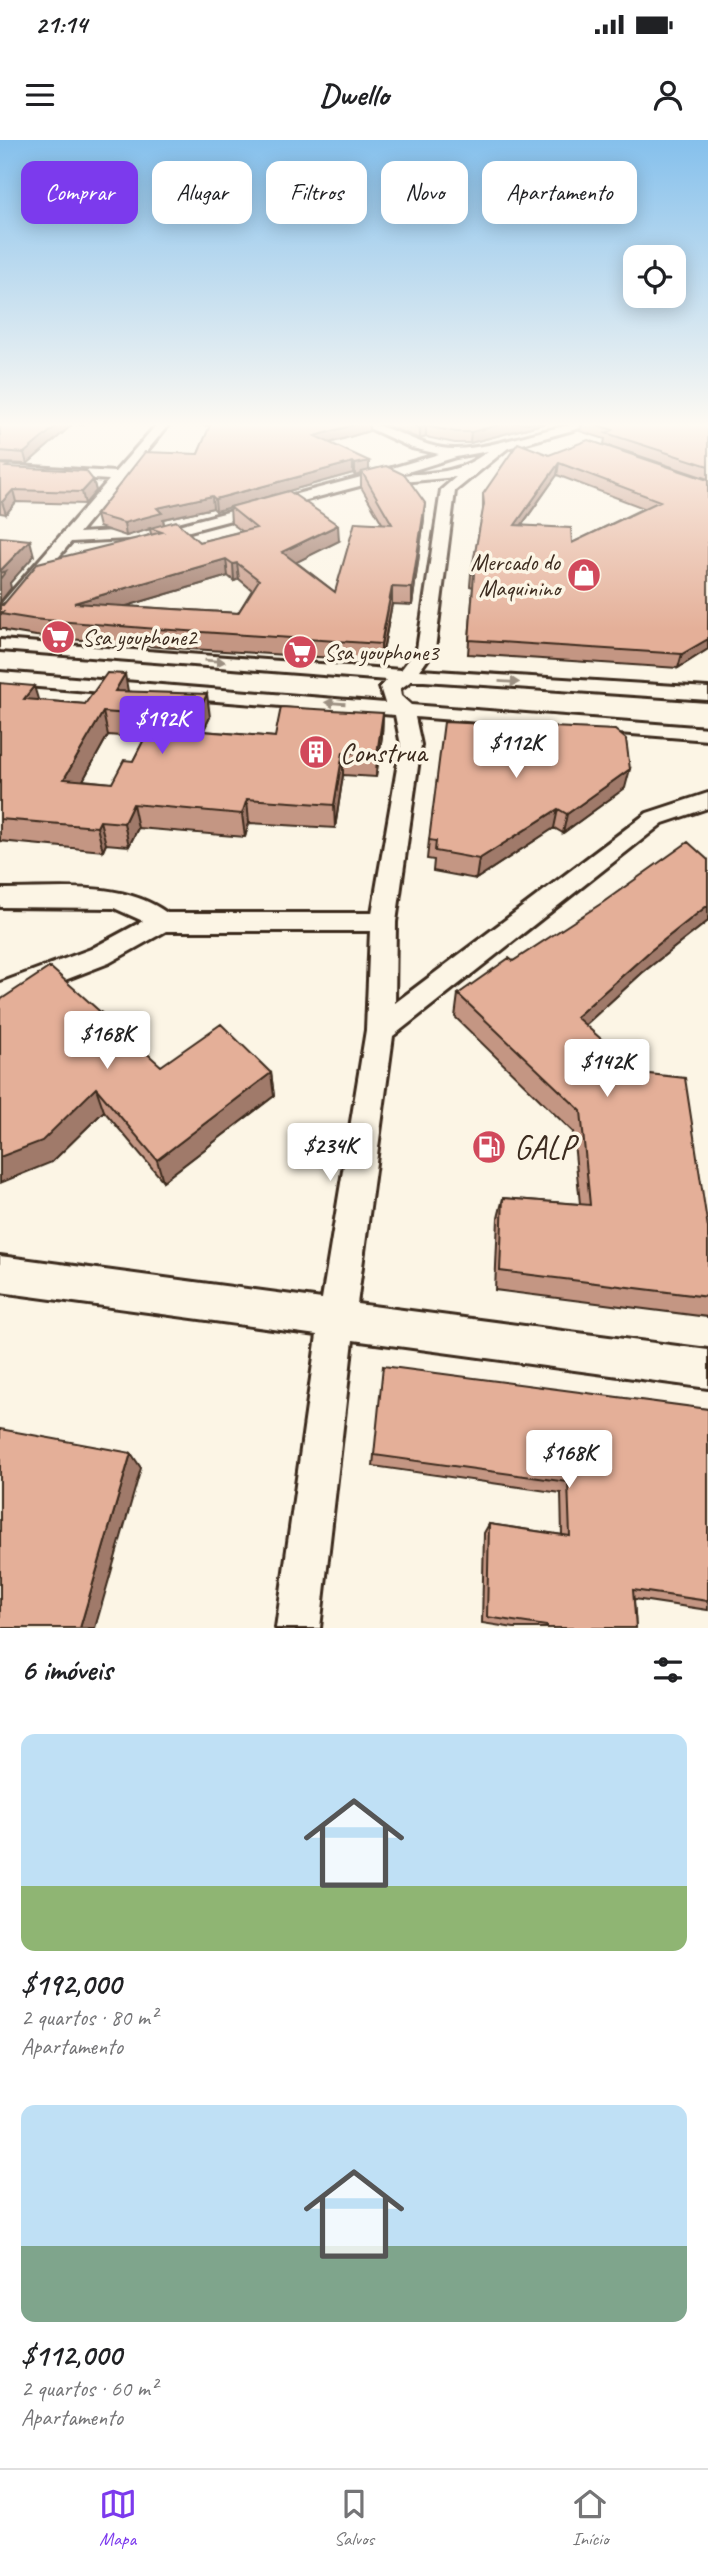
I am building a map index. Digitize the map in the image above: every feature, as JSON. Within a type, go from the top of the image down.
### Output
[{"type":"street","points":[[0,616],[45,566],[103,492]]},
{"type":"street","points":[[45,566],[318,492]]},
{"type":"street","points":[[298,1628],[337,1319],[380,1030],[383,922],[411,745],[403,708],[389,694],[390,687],[407,676],[426,649],[442,492]]},
{"type":"street","points":[[66,538],[166,532]]},
{"type":"street","points":[[0,645],[407,676],[708,694]]},
{"type":"street","points":[[36,681],[52,648]]},
{"type":"street","points":[[411,745],[434,710],[449,705],[455,696],[452,686],[441,678],[426,649]]},
{"type":"street","points":[[0,678],[434,710],[708,734]]},
{"type":"street","points":[[628,689],[633,728]]},
{"type":"street","points":[[380,1030],[655,818],[708,800]]},
{"type":"street","points":[[0,898],[115,899],[144,909],[162,922]]},
{"type":"street","points":[[0,994],[100,956],[162,922],[383,922]]},
{"type":"street","points":[[0,1274],[708,1369]]},
{"type":"building","points":[[0,492],[11,492],[2,502]]},
{"type":"building","points":[[114,492],[239,492],[157,508],[162,513],[124,523],[96,515]]},
{"type":"building","points":[[284,492],[291,492],[338,525],[282,552],[335,592],[355,522],[392,524],[374,492],[417,492],[425,503],[412,588],[392,587],[381,644],[32,619],[0,612],[0,605],[3,605],[38,563],[162,532],[150,528],[176,521],[199,542],[256,528],[230,507]],"holes":[[[226,559],[233,564],[237,563],[259,580],[238,613],[74,603]]]},
{"type":"building","name":"Mercado do Maquinino","points":[[538,492],[515,525],[571,528],[572,543],[660,501],[637,492],[708,492],[708,639],[682,654],[469,640],[474,574],[471,574],[484,504],[483,494]]},
{"type":"building","points":[[0,537],[30,540],[0,571]]},
{"type":"building","points":[[107,673],[125,674],[115,691],[207,694],[190,730],[275,737],[281,707],[383,713],[377,754],[343,752],[334,805],[247,799],[242,814],[133,804],[124,823],[100,821],[97,827],[0,819],[0,683],[34,686],[24,699],[85,704]],"holes":[[[103,712],[156,716],[133,761],[124,760],[112,783],[64,779]]]},
{"type":"building","points":[[444,722],[615,730],[626,739],[630,769],[567,814],[558,809],[479,859],[435,851],[436,841],[429,840]]},
{"type":"building","points":[[688,842],[708,860],[708,905],[650,951],[576,1017],[640,1073],[685,1078],[708,1228],[708,1297],[500,1271],[503,1198],[590,1205],[581,1111],[458,994],[509,958],[513,961],[602,903]]},
{"type":"building","points":[[50,967],[161,1066],[221,1024],[271,1073],[157,1160],[96,1088],[42,1141],[0,1157],[0,1000]]},
{"type":"building","points":[[383,1366],[708,1409],[708,1601],[633,1590],[636,1628],[547,1628],[487,1617],[489,1524],[570,1536],[568,1482],[374,1455]]},
{"type":"building","points":[[0,1429],[131,1453],[80,1628],[0,1628]]},
{"type":"place","name":"Mercado do Maquinino","points":[[584,575]]},
{"type":"place","name":"Ssa youphone2","points":[[58,637]]},
{"type":"place","name":"Ssa youphone3","points":[[300,652]]},
{"type":"place","name":"Construa","points":[[316,752]]},
{"type":"place","name":"GALP","points":[[489,1147]]}]
